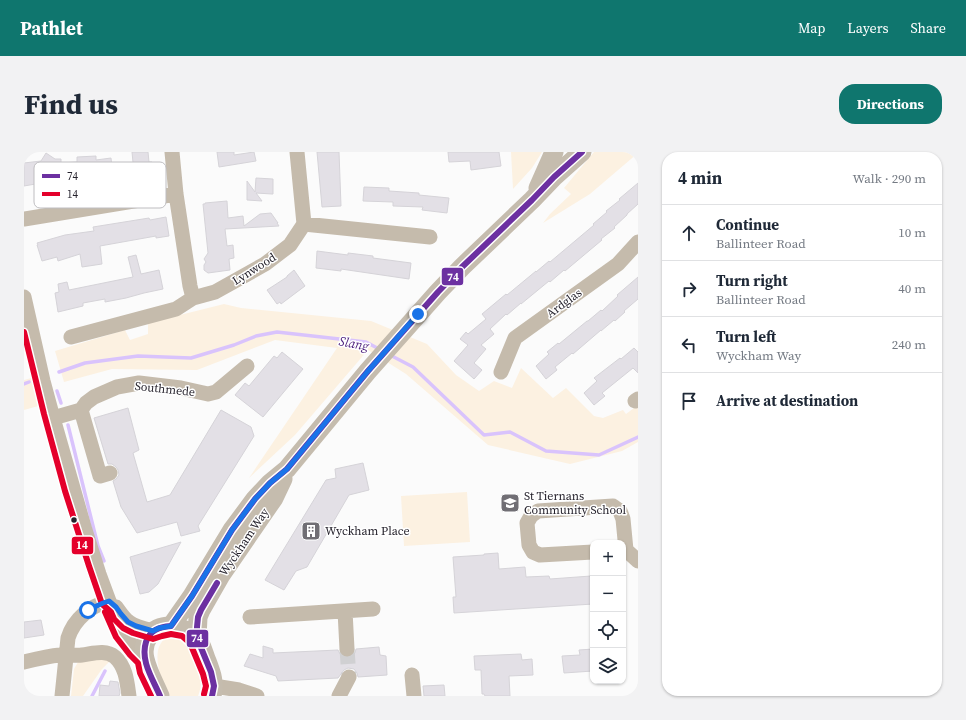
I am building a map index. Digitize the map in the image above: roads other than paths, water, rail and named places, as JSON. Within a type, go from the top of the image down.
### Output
[{"type":"main road","points":[[532,200],[554,152]]},
{"type":"main road","name":"Wyckham Way","points":[[554,177],[569,152]]},
{"type":"main road","name":"Wyckham Way","points":[[145,659],[144,650],[148,636],[162,628],[192,596],[232,530],[255,499],[270,483],[287,469],[368,371],[462,267],[554,177],[582,152]]},
{"type":"main road","name":"Wyckham Way","points":[[197,638],[198,617],[201,610],[274,498],[287,469]]},
{"type":"main road","points":[[162,628],[186,629],[197,638],[212,672],[213,691]]},
{"type":"main road","points":[[145,659],[148,670],[160,696]]},
{"type":"street","points":[[172,152],[176,194],[193,298]]},
{"type":"street","points":[[297,152],[304,224],[430,237]]},
{"type":"street","points":[[166,196],[176,194]]},
{"type":"street","points":[[24,219],[91,208]]},
{"type":"street","name":"Lynwood","points":[[72,337],[176,309],[193,298],[215,292],[265,264],[290,245],[304,224]]},
{"type":"street","name":"Ardglas","points":[[501,372],[515,338],[618,264],[638,242]]},
{"type":"street","points":[[24,297],[53,418],[99,574],[123,633],[145,659]]},
{"type":"street","name":"Southmede","points":[[53,418],[81,410],[86,403],[94,397],[116,387],[139,383],[181,388],[208,394],[216,392],[248,366]]},
{"type":"street","points":[[81,410],[100,476],[110,473]]},
{"type":"street","points":[[590,552],[540,555],[533,552],[529,545],[527,523],[531,516],[538,511],[613,506],[620,511],[623,519],[624,540]]},
{"type":"street","points":[[626,551],[638,561]]},
{"type":"street","points":[[62,696],[70,631],[95,600],[99,574]]},
{"type":"street","points":[[109,601],[128,622],[136,626],[162,628]]},
{"type":"street","points":[[88,610],[109,601]]},
{"type":"street","points":[[250,617],[373,609]]},
{"type":"street","points":[[345,611],[347,649]]},
{"type":"street","points":[[24,662],[66,654],[83,655],[96,652],[108,653],[117,659],[126,672],[129,696]]},
{"type":"street","points":[[412,675],[414,696]]},
{"type":"street","points":[[339,696],[349,677]]},
{"type":"street","points":[[213,691],[239,690],[257,696]]},
{"type":"waterway","name":"Slang","points":[[59,372],[85,363],[138,356],[191,358],[234,345],[256,336],[277,332],[366,342],[379,349]]},
{"type":"waterway","name":"Slang","points":[[390,355],[413,367],[484,435],[510,432],[546,451],[599,455],[638,437]]},
{"type":"waterway","points":[[24,384],[29,382]]},
{"type":"waterway","name":"Slang","points":[[57,391],[61,403]]},
{"type":"waterway","name":"Slang","points":[[68,425],[98,546],[104,561]]},
{"type":"waterway","name":"Slang","points":[[92,696],[105,671]]},
{"type":"tunnel","points":[[347,649],[349,677]]},
{"type":"place","name":"St Tiernans Community School","points":[[510,503]]},
{"type":"place","name":"Wyckham Place","points":[[311,531]]}]
